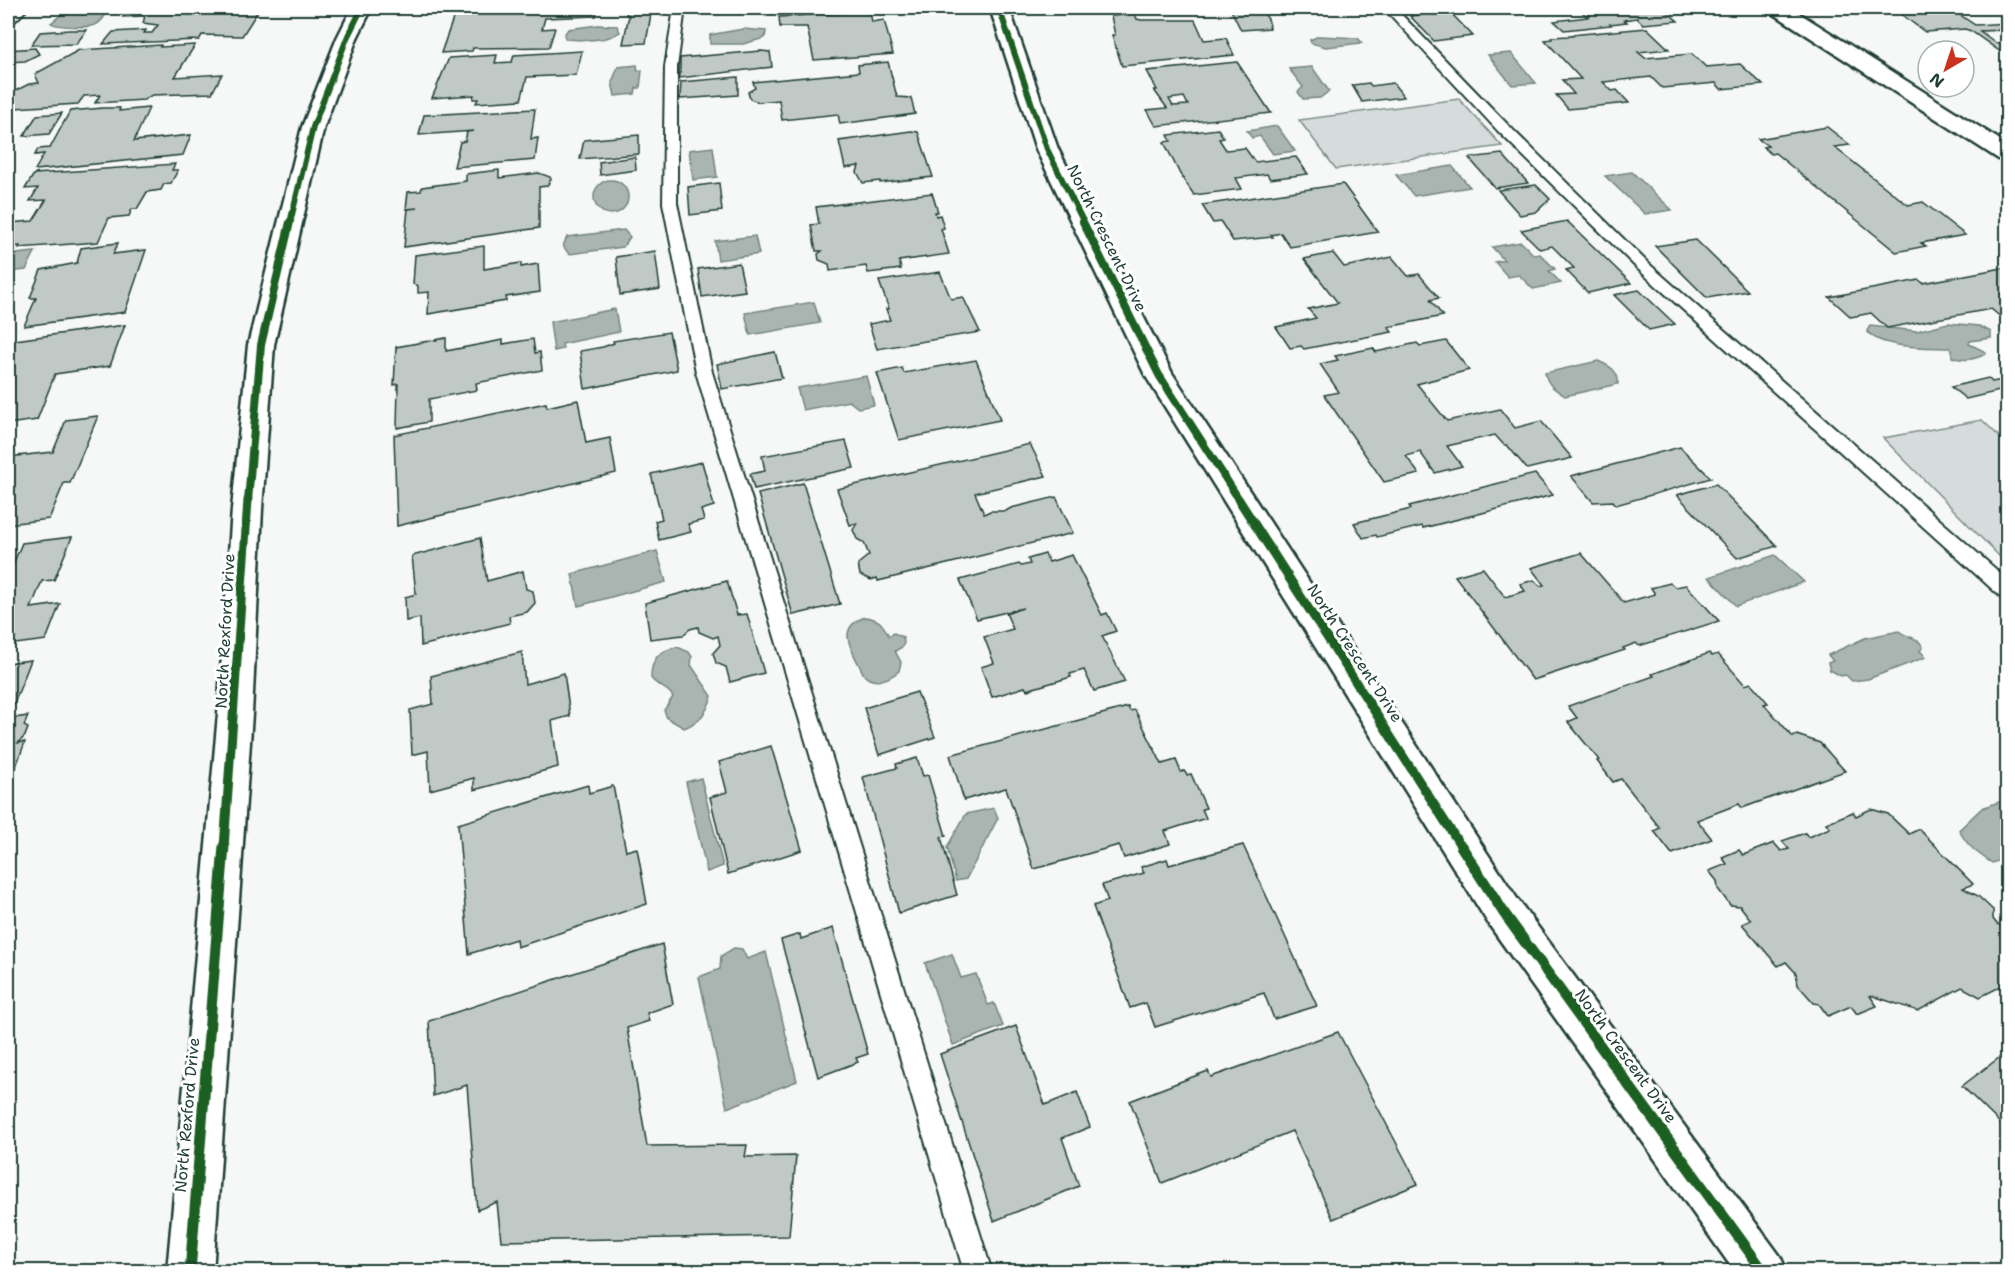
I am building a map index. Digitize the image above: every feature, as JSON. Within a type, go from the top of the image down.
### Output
[{"type":"street","name":"North Rexford Drive","points":[[190,1272],[233,738],[247,509],[261,345],[313,128],[347,38],[362,8]]},
{"type":"street","name":"North Crescent Drive","points":[[999,8],[1047,149],[1159,375],[1504,913],[1764,1272]]},
{"type":"street","points":[[1778,8],[2007,155]]},
{"type":"lane","points":[[8,22],[22,8]]},
{"type":"lane","points":[[679,8],[671,67],[670,203],[704,372],[978,1272]]},
{"type":"lane","points":[[1389,8],[1503,128],[1644,267],[2007,592]]},
{"type":"shaded area","points":[[84,12],[106,14],[100,22],[91,26],[65,26],[51,23],[61,15]]},
{"type":"shaded area","points":[[598,25],[617,26],[620,32],[594,40],[566,39],[564,35],[568,29]]},
{"type":"shaded area","points":[[743,29],[766,31],[765,38],[743,44],[710,44],[710,35]]},
{"type":"shaded area","points":[[1319,36],[1358,38],[1362,43],[1326,47],[1311,43],[1310,40]]},
{"type":"shaded area","points":[[1511,53],[1536,83],[1512,85],[1488,55]]},
{"type":"shaded area","points":[[637,65],[638,71],[642,70],[640,88],[636,88],[635,94],[615,96],[612,82],[618,67]]},
{"type":"shaded area","points":[[1312,67],[1329,91],[1320,98],[1303,99],[1298,92],[1303,87],[1289,69]]},
{"type":"shaded area","points":[[1459,99],[1502,146],[1336,169],[1299,120]]},
{"type":"shaded area","points":[[1277,126],[1295,151],[1273,154],[1260,136],[1252,138],[1247,131]]},
{"type":"shaded area","points":[[713,147],[717,177],[693,180],[689,150]]},
{"type":"shaded area","points":[[1452,166],[1470,187],[1414,196],[1396,175]]},
{"type":"shaded area","points":[[1632,172],[1672,210],[1645,214],[1605,176]]},
{"type":"shaded area","points":[[611,180],[623,185],[628,197],[623,209],[611,214],[599,209],[594,197],[599,185]]},
{"type":"shaded area","points":[[624,230],[630,237],[623,247],[569,254],[563,246],[567,237]]},
{"type":"shaded area","points":[[755,236],[759,254],[718,260],[715,241]]},
{"type":"shaded area","points":[[1521,242],[1534,255],[1540,254],[1555,269],[1549,271],[1561,283],[1533,289],[1519,275],[1508,277],[1495,262],[1504,260],[1492,247]]},
{"type":"shaded area","points":[[35,252],[26,270],[8,272],[8,255]]},
{"type":"shaded area","points":[[814,302],[820,323],[750,335],[745,313]]},
{"type":"shaded area","points":[[615,309],[619,332],[562,344],[563,349],[554,351],[550,322]]},
{"type":"shaded area","points":[[1948,323],[1979,326],[1991,332],[1991,338],[1970,341],[1969,344],[1986,352],[1985,354],[1973,359],[1956,358],[1952,357],[1952,350],[1949,348],[1893,344],[1873,337],[1867,331],[1870,326],[1917,331]]},
{"type":"shaded area","points":[[1598,361],[1615,372],[1618,384],[1565,396],[1550,384],[1546,377],[1545,373]]},
{"type":"shaded area","points":[[866,376],[874,405],[858,408],[849,401],[803,410],[797,388]]},
{"type":"shaded area","points":[[1982,420],[2007,444],[2007,564],[1883,438]]},
{"type":"shaded area","points":[[657,551],[666,582],[578,606],[572,574]]},
{"type":"shaded area","points":[[1775,555],[1804,582],[1736,606],[1709,577]]},
{"type":"shaded area","points":[[865,617],[880,622],[889,636],[894,633],[903,637],[902,647],[895,651],[901,662],[899,671],[891,677],[877,681],[868,678],[864,675],[851,650],[848,635],[850,628],[855,622]]},
{"type":"shaded area","points":[[1899,631],[1921,643],[1923,647],[1920,651],[1926,657],[1868,679],[1852,681],[1846,675],[1841,676],[1830,670],[1828,663],[1833,661],[1828,655],[1865,638]]},
{"type":"shaded area","points":[[677,647],[689,652],[692,657],[691,665],[712,696],[702,716],[684,728],[667,718],[664,710],[673,697],[651,678],[654,660],[657,656]]},
{"type":"shaded area","points":[[701,778],[723,866],[707,872],[686,782]]},
{"type":"shaded area","points":[[1999,802],[2007,802],[2007,858],[1992,863],[1973,849],[1959,830],[1982,808]]},
{"type":"shaded area","points":[[994,808],[998,818],[966,879],[956,881],[947,847],[966,814]]},
{"type":"shaded area","points":[[734,948],[742,949],[747,959],[766,952],[797,1081],[727,1108],[699,977],[720,969],[721,956]]},
{"type":"shaded area","points":[[952,954],[961,978],[976,974],[988,1005],[994,1003],[1003,1026],[953,1045],[925,963]]},
{"type":"building","points":[[131,8],[260,8],[242,36],[202,35],[199,40],[103,44],[113,32],[146,30],[144,33],[152,33],[158,25],[143,23],[145,16],[123,17]]},
{"type":"building","points":[[461,8],[598,8],[596,16],[545,18],[542,29],[555,28],[549,47],[473,48],[472,51],[441,53],[455,13],[460,12]]},
{"type":"building","points":[[620,8],[652,8],[646,43],[623,44],[629,15],[626,15],[627,10],[619,10]]},
{"type":"building","points":[[763,8],[850,8],[763,13]]},
{"type":"building","points":[[1103,8],[1160,8],[1158,11],[1105,14]]},
{"type":"building","points":[[1260,8],[1268,19],[1270,28],[1241,30],[1231,10]]},
{"type":"building","points":[[1577,8],[1662,8],[1678,21],[1643,24],[1637,18],[1611,25],[1564,30],[1554,21],[1588,17]]},
{"type":"building","points":[[870,11],[872,22],[884,20],[893,54],[814,60],[807,27],[780,27],[779,17]]},
{"type":"building","points":[[1449,11],[1473,36],[1434,41],[1410,16]]},
{"type":"building","points":[[1944,11],[1957,13],[1975,25],[2008,23],[2008,30],[1980,31],[1996,43],[2008,42],[2008,57],[1971,31],[1965,29],[1925,32],[1901,14]]},
{"type":"building","points":[[1135,14],[1137,19],[1141,20],[1195,20],[1204,40],[1226,38],[1234,55],[1122,66],[1112,35],[1115,35],[1111,16]]},
{"type":"building","points":[[1647,28],[1669,49],[1638,52],[1645,58],[1692,54],[1706,67],[1740,64],[1763,85],[1721,89],[1716,83],[1662,88],[1651,77],[1603,82],[1612,91],[1617,90],[1629,103],[1568,109],[1556,95],[1574,94],[1562,80],[1581,79],[1545,40],[1552,39],[1551,37]]},
{"type":"building","points":[[87,30],[76,44],[31,45],[40,32]]},
{"type":"building","points":[[161,45],[160,47],[195,45],[175,77],[222,74],[212,93],[152,95],[144,100],[95,103],[100,95],[84,96],[78,104],[15,108],[9,94],[29,84],[39,83],[35,74],[79,50]]},
{"type":"building","points":[[35,48],[39,54],[25,61],[8,62],[8,50]]},
{"type":"building","points":[[582,51],[576,75],[527,77],[521,100],[476,103],[478,99],[473,99],[474,95],[432,98],[449,58],[497,55],[495,63],[512,62],[514,55]]},
{"type":"building","points":[[770,52],[772,67],[680,78],[680,58]]},
{"type":"building","points":[[888,62],[897,97],[911,98],[915,114],[840,124],[838,114],[782,120],[779,100],[758,102],[750,99],[748,92],[755,88],[753,82],[859,72],[858,65]]},
{"type":"building","points":[[1237,62],[1271,113],[1156,126],[1147,110],[1167,108],[1154,90],[1157,90],[1147,71]],"holes":[[[1184,97],[1188,105],[1173,106],[1169,99]]]},
{"type":"building","points":[[738,77],[738,95],[680,99],[681,82]]},
{"type":"building","points":[[1369,83],[1371,86],[1393,83],[1404,97],[1362,102],[1352,85]]},
{"type":"building","points":[[120,108],[119,111],[149,108],[134,141],[191,135],[183,155],[35,170],[44,154],[35,155],[38,149],[50,148],[70,111]]},
{"type":"building","points":[[535,109],[531,139],[538,138],[535,160],[454,167],[460,142],[465,141],[467,132],[474,131],[419,135],[424,115]]},
{"type":"building","points":[[62,113],[49,134],[24,136],[37,115]]},
{"type":"building","points":[[1827,127],[1850,145],[1834,147],[1908,205],[1923,202],[1965,235],[1921,243],[1926,246],[1896,252],[1775,153],[1771,154],[1763,147],[1768,146],[1758,139]]},
{"type":"building","points":[[1218,129],[1224,138],[1219,139],[1226,150],[1245,148],[1255,162],[1296,157],[1308,174],[1270,179],[1267,174],[1236,178],[1242,189],[1194,195],[1180,174],[1164,142],[1171,141],[1168,135]]},
{"type":"building","points":[[918,132],[933,177],[863,183],[857,172],[859,166],[845,168],[839,141]]},
{"type":"building","points":[[639,135],[639,154],[580,159],[584,140]]},
{"type":"building","points":[[1502,154],[1528,183],[1495,188],[1469,158]]},
{"type":"building","points":[[635,157],[636,170],[600,175],[599,162]]},
{"type":"building","points":[[175,164],[172,170],[178,170],[171,183],[164,184],[161,190],[147,192],[137,209],[132,209],[129,216],[109,218],[98,242],[8,247],[9,223],[33,221],[46,200],[30,201],[38,188],[25,189],[34,174]]},
{"type":"building","points":[[499,170],[499,178],[539,173],[550,177],[547,186],[539,187],[539,228],[404,247],[408,209],[418,208],[406,209],[408,192],[421,191],[422,187],[466,181],[466,174]]},
{"type":"building","points":[[719,183],[722,211],[690,215],[688,187]]},
{"type":"building","points":[[1343,184],[1378,232],[1290,247],[1281,233],[1271,235],[1273,237],[1233,241],[1221,222],[1213,223],[1202,205]]},
{"type":"building","points":[[1536,185],[1550,199],[1536,212],[1520,215],[1498,190]]},
{"type":"building","points":[[932,193],[938,212],[935,212],[936,216],[940,215],[944,228],[941,229],[949,254],[899,261],[901,269],[868,273],[866,266],[830,271],[829,264],[819,260],[818,254],[822,251],[816,251],[811,225],[819,224],[816,207]]},
{"type":"building","points":[[1567,221],[1631,283],[1588,293],[1566,270],[1574,268],[1552,246],[1540,249],[1521,230]]},
{"type":"building","points":[[1696,240],[1748,291],[1707,298],[1655,246]]},
{"type":"building","points":[[118,243],[113,254],[146,250],[125,312],[24,326],[36,298],[30,298],[41,270],[77,263],[81,248]]},
{"type":"building","points":[[484,246],[484,269],[521,263],[521,267],[538,264],[540,292],[506,297],[506,301],[428,314],[429,292],[418,293],[418,286],[413,284],[415,255]]},
{"type":"building","points":[[655,251],[660,289],[620,295],[616,257]]},
{"type":"building","points":[[1333,253],[1344,267],[1392,257],[1408,276],[1419,274],[1439,298],[1430,300],[1443,316],[1388,327],[1392,332],[1304,349],[1301,346],[1290,348],[1276,327],[1316,318],[1308,309],[1338,303],[1304,259]]},
{"type":"building","points":[[739,263],[745,291],[702,297],[698,269]]},
{"type":"building","points":[[2008,267],[2008,323],[1991,309],[1887,328],[1871,313],[1851,317],[1829,297],[1919,280],[1923,283]]},
{"type":"building","points":[[940,272],[951,299],[963,297],[980,332],[877,349],[869,324],[890,320],[886,309],[889,309],[879,281]]},
{"type":"building","points":[[1639,290],[1675,324],[1649,330],[1614,295]]},
{"type":"building","points":[[125,325],[110,366],[55,374],[37,420],[8,424],[8,341]]},
{"type":"building","points":[[669,332],[677,370],[585,389],[580,351],[603,347],[614,343],[613,341]]},
{"type":"building","points":[[446,338],[446,351],[503,340],[503,344],[533,339],[535,353],[540,352],[542,370],[476,383],[477,390],[429,399],[429,422],[397,428],[398,384],[394,385],[396,347]]},
{"type":"building","points":[[1446,341],[1469,370],[1417,384],[1447,421],[1500,409],[1515,428],[1541,421],[1572,458],[1527,469],[1507,445],[1504,445],[1495,435],[1447,446],[1462,466],[1435,473],[1420,452],[1406,456],[1419,474],[1384,482],[1324,395],[1339,392],[1320,364],[1338,360],[1335,356],[1373,348],[1376,352],[1417,343],[1420,346]]},
{"type":"building","points":[[775,352],[782,378],[722,389],[717,364]]},
{"type":"building","points":[[976,360],[1000,420],[899,440],[877,373],[902,368],[904,373]]},
{"type":"building","points":[[1988,378],[1992,382],[2008,379],[2008,389],[1966,399],[1951,387]]},
{"type":"building","points":[[578,400],[586,443],[610,438],[616,473],[397,526],[394,435],[546,403],[547,407]]},
{"type":"building","points":[[98,416],[70,483],[64,483],[49,519],[8,524],[8,457],[53,452],[66,420]]},
{"type":"building","points":[[846,441],[854,468],[754,489],[750,474],[765,471],[762,456]]},
{"type":"building","points":[[1030,444],[1046,476],[975,493],[984,514],[990,511],[1006,511],[1056,497],[1073,533],[878,581],[877,578],[871,580],[860,575],[858,564],[869,555],[864,543],[857,539],[853,530],[857,523],[850,525],[837,489]]},
{"type":"building","points":[[1680,447],[1711,478],[1616,505],[1613,501],[1593,502],[1571,476]]},
{"type":"building","points":[[702,462],[714,506],[701,510],[704,520],[688,524],[691,532],[659,540],[655,521],[662,519],[651,474]]},
{"type":"building","points":[[1535,474],[1553,495],[1423,528],[1422,526],[1377,537],[1376,535],[1363,538],[1354,523],[1411,509],[1409,506]]},
{"type":"building","points":[[803,483],[840,604],[793,615],[758,494]]},
{"type":"building","points":[[1716,484],[1777,546],[1737,558],[1677,495]]},
{"type":"building","points":[[72,537],[54,580],[42,581],[31,608],[60,604],[46,640],[8,645],[8,576],[22,543]]},
{"type":"building","points":[[480,538],[487,581],[523,571],[526,589],[533,591],[535,603],[527,612],[509,616],[510,623],[421,646],[420,618],[406,621],[405,597],[416,594],[412,556]]},
{"type":"building","points":[[1581,553],[1624,603],[1655,594],[1651,588],[1670,583],[1675,587],[1686,585],[1719,621],[1639,646],[1636,643],[1623,648],[1625,650],[1533,680],[1455,576],[1483,568],[1505,597],[1525,591],[1520,584],[1534,580],[1540,586],[1544,585],[1531,568]]},
{"type":"building","points":[[1045,554],[1049,562],[1072,555],[1102,615],[1107,613],[1116,631],[1102,636],[1125,682],[1094,691],[1084,670],[1070,674],[1071,677],[1027,690],[1025,687],[992,697],[981,667],[994,663],[984,637],[1013,629],[1006,613],[1023,608],[977,619],[960,580],[1019,564],[1021,566],[1030,564],[1028,559]]},
{"type":"building","points":[[727,581],[737,615],[747,614],[764,673],[730,682],[726,667],[716,663],[713,653],[720,645],[718,636],[713,638],[699,632],[698,627],[690,629],[683,635],[650,639],[645,603]]},
{"type":"building","points":[[522,652],[525,684],[564,673],[570,716],[552,721],[558,767],[474,790],[474,778],[430,790],[428,751],[412,755],[410,710],[433,704],[431,676]]},
{"type":"building","points":[[1709,653],[1712,656],[1718,654],[1745,685],[1751,683],[1768,703],[1764,704],[1793,737],[1797,735],[1820,743],[1845,771],[1742,808],[1739,804],[1697,820],[1712,839],[1672,854],[1654,831],[1660,828],[1621,779],[1613,782],[1597,761],[1599,760],[1568,722],[1577,718],[1568,706],[1654,676],[1652,674]]},
{"type":"building","points":[[31,660],[8,719],[8,663]]},
{"type":"building","points":[[917,692],[935,737],[879,755],[864,708]]},
{"type":"building","points":[[1128,707],[1130,711],[1135,710],[1162,764],[1176,760],[1181,772],[1191,774],[1206,808],[1202,809],[1206,818],[1165,831],[1170,844],[1124,858],[1119,845],[1034,869],[1006,788],[964,800],[950,755]]},
{"type":"building","points":[[28,716],[24,726],[28,728],[25,736],[18,743],[25,742],[8,784],[8,719]]},
{"type":"building","points":[[771,746],[802,850],[728,874],[710,797],[727,792],[719,762]]},
{"type":"building","points":[[917,758],[923,776],[928,775],[946,836],[941,837],[957,895],[899,913],[863,777],[897,768],[896,764]]},
{"type":"building","points":[[588,785],[589,793],[613,786],[626,851],[637,848],[647,904],[517,947],[516,939],[469,954],[458,824]]},
{"type":"building","points":[[1871,809],[1888,814],[1909,834],[1919,829],[1973,884],[1963,888],[1978,896],[1993,910],[1993,919],[1997,924],[2008,927],[2008,983],[1980,997],[1962,987],[1918,1011],[1870,996],[1877,1006],[1857,1014],[1851,1006],[1828,1016],[1819,1004],[1814,1003],[1798,985],[1796,973],[1786,962],[1778,966],[1742,924],[1751,920],[1740,906],[1730,905],[1718,889],[1717,881],[1709,871],[1727,864],[1722,857],[1739,850],[1743,855],[1774,843],[1781,851],[1789,849],[1782,841],[1805,833],[1808,837],[1830,828],[1826,823],[1853,812],[1856,816]]},
{"type":"building","points":[[1243,845],[1317,1006],[1274,1019],[1264,993],[1155,1027],[1146,1003],[1130,1008],[1093,906],[1108,901],[1102,885],[1144,873],[1141,867],[1167,859],[1169,865]]},
{"type":"building","points":[[833,928],[868,1054],[856,1058],[858,1062],[818,1077],[781,940],[800,934],[801,939]]},
{"type":"building","points":[[662,944],[673,1004],[647,1013],[649,1021],[627,1028],[647,1146],[747,1145],[745,1157],[796,1156],[789,1236],[501,1241],[497,1202],[477,1210],[467,1085],[433,1096],[429,1021]]},
{"type":"building","points":[[1016,1026],[1045,1105],[1077,1092],[1090,1127],[1062,1138],[1079,1186],[994,1221],[940,1054]]},
{"type":"building","points":[[1338,1032],[1418,1184],[1333,1219],[1292,1131],[1162,1183],[1130,1101],[1208,1071],[1211,1077]]},
{"type":"building","points":[[2008,1051],[2008,1131],[1962,1086]]},
{"type":"cycle path","points":[[190,1272],[235,714],[247,509],[261,345],[313,127],[347,38],[362,8]]},
{"type":"cycle path","points":[[999,8],[1047,149],[1159,375],[1504,913],[1764,1272]]}]
